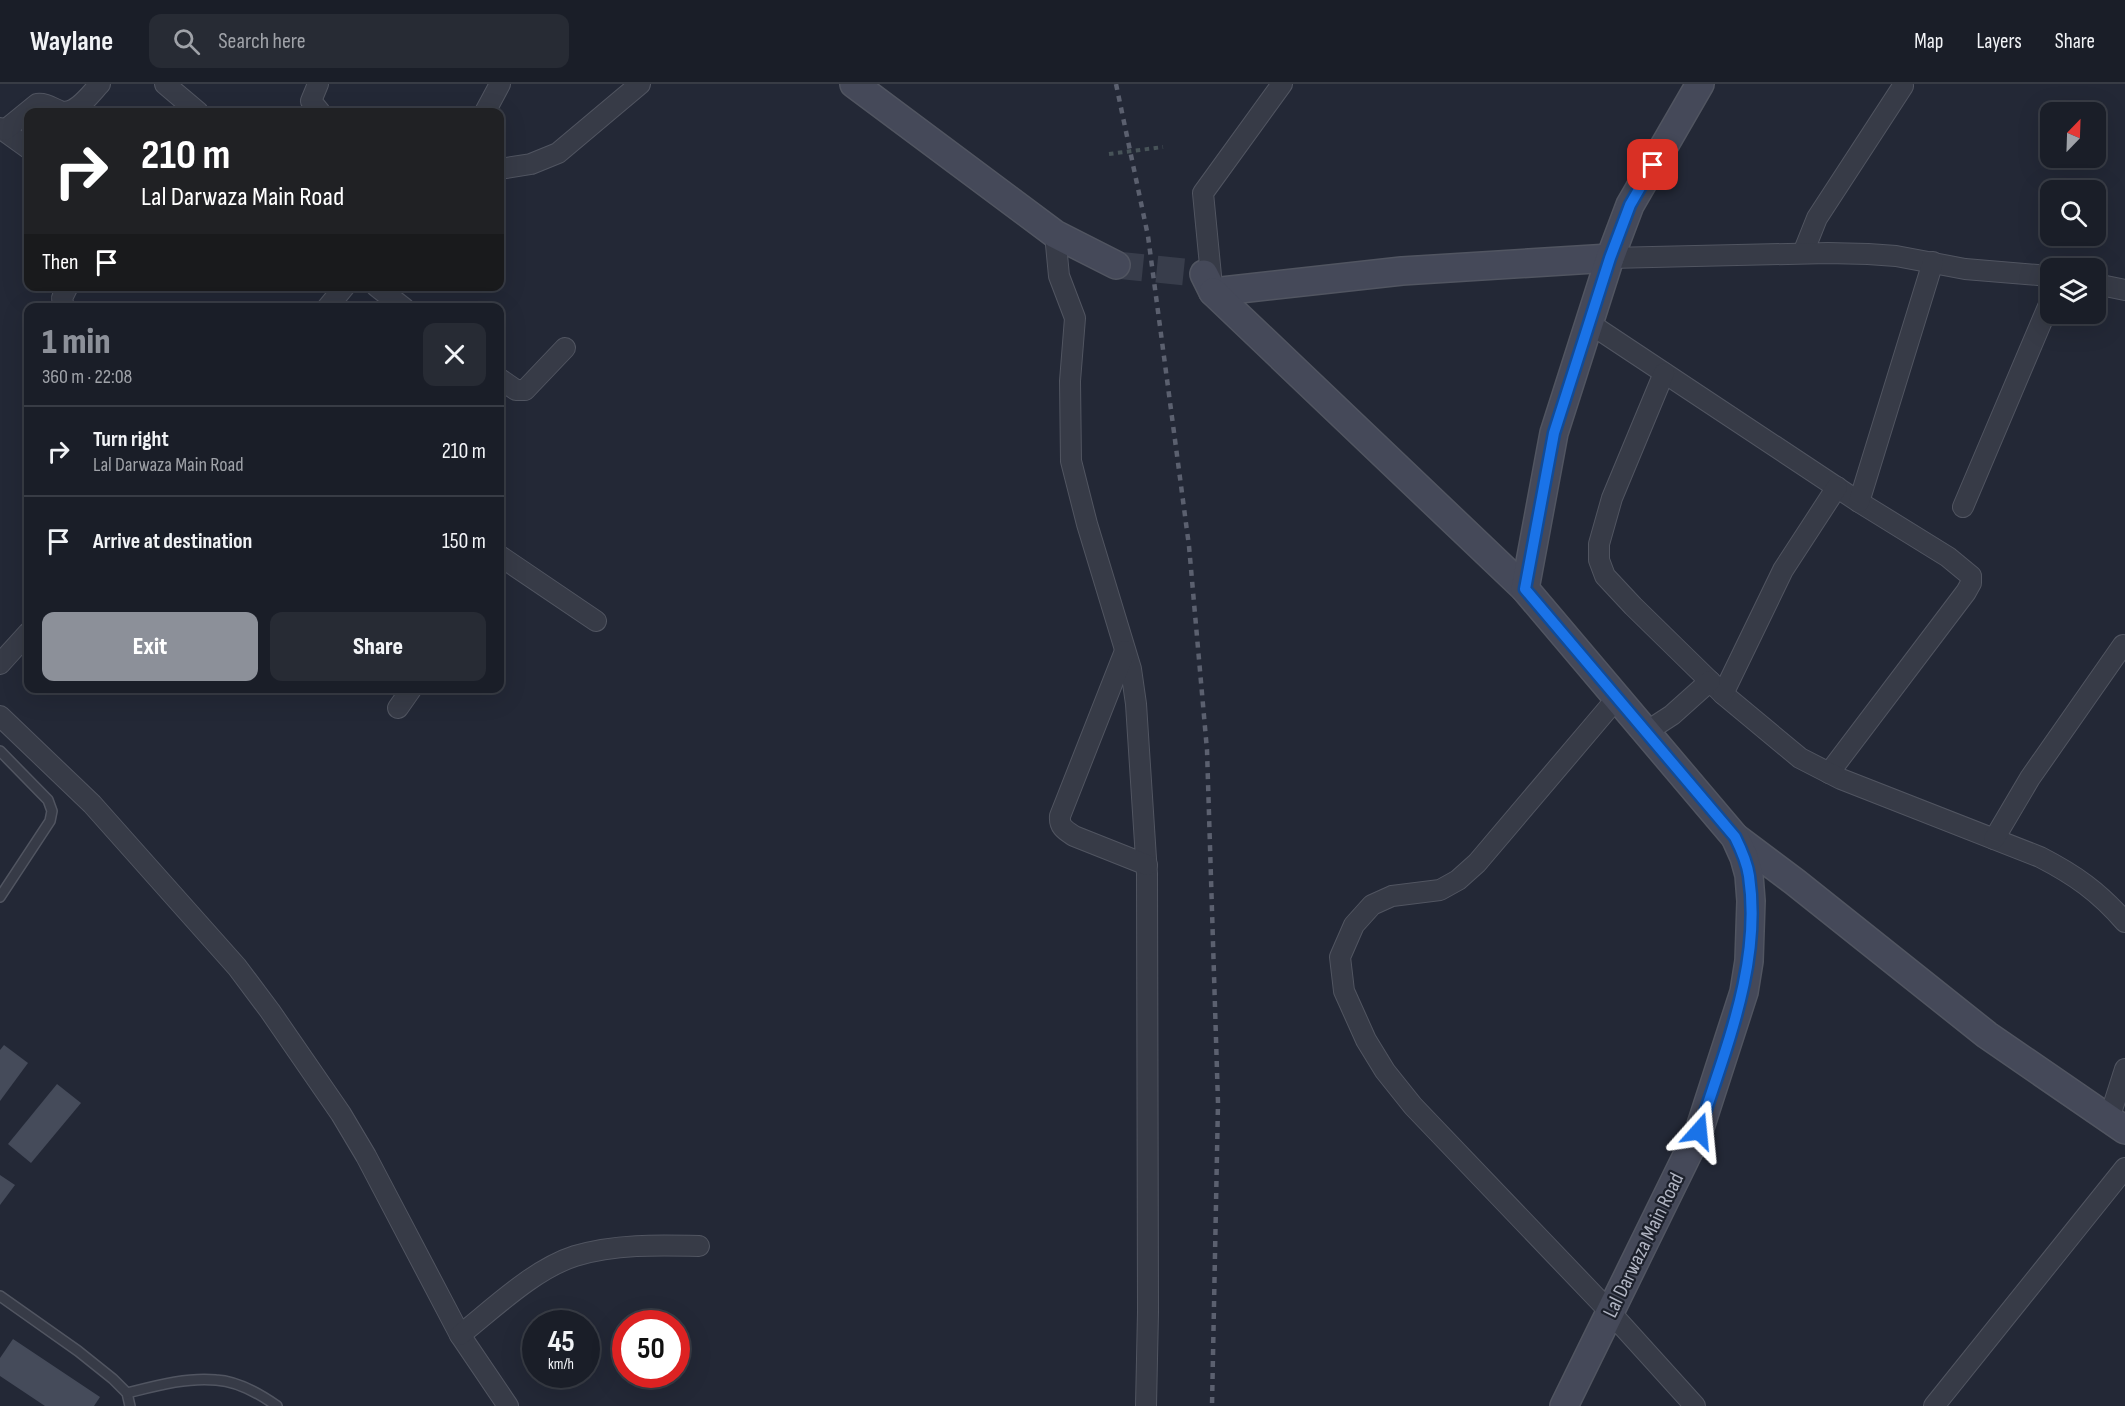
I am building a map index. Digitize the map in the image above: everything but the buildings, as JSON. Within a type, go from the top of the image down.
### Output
[{"type":"main road","points":[[854,84],[1055,234],[1116,265]]},
{"type":"main road","points":[[1525,589],[1554,433],[1610,258],[1630,205],[1700,84]]},
{"type":"main road","points":[[1208,283],[1610,258]]},
{"type":"main road","name":"Lal Darwaza Main Road","points":[[1208,283],[1525,589],[1735,837],[1744,857],[1749,875],[1751,901],[1749,961],[1743,992],[1699,1131],[1564,1406]]},
{"type":"main road","points":[[1735,837],[1796,882],[1987,1035],[2117,1124]]},
{"type":"street","points":[[74,108],[100,84]]},
{"type":"street","points":[[165,84],[193,108]]},
{"type":"street","points":[[317,108],[311,100],[318,84]]},
{"type":"street","points":[[486,108],[500,84]]},
{"type":"street","points":[[504,168],[531,164],[558,153],[640,84]]},
{"type":"street","points":[[1208,283],[1203,193],[1282,84]]},
{"type":"street","points":[[1803,254],[1817,218],[1903,86]]},
{"type":"street","points":[[32,108],[42,103],[54,108]]},
{"type":"street","points":[[24,114],[3,129],[24,145]]},
{"type":"street","points":[[1055,234],[1059,276],[1075,318],[1070,381],[1071,461],[1075,483],[1134,684],[1147,866],[1148,1312],[1146,1406]]},
{"type":"street","points":[[1610,258],[1868,254],[1933,262],[1965,269],[2040,275]]},
{"type":"street","points":[[1859,502],[1933,262]]},
{"type":"street","points":[[2106,286],[2125,290]]},
{"type":"street","points":[[331,303],[341,291]]},
{"type":"street","points":[[382,291],[398,303]]},
{"type":"street","points":[[1589,323],[1859,502],[1965,569],[1971,576],[1971,583],[1966,592],[1829,773]]},
{"type":"street","points":[[1963,507],[2041,324]]},
{"type":"street","points":[[504,382],[516,390],[525,390],[565,348]]},
{"type":"street","points":[[1664,373],[1612,498],[1599,544],[1599,560],[1605,576],[1716,687],[1800,758],[1829,773],[2040,857],[2070,873],[2097,892],[2125,922]]},
{"type":"street","points":[[1646,732],[1716,687],[1783,570],[1837,487]]},
{"type":"street","points":[[504,562],[596,621]]},
{"type":"street","points":[[0,664],[24,637]]},
{"type":"street","points":[[1994,839],[2030,778],[2123,645]]},
{"type":"street","points":[[1125,651],[1060,816],[1060,822],[1066,831],[1074,836],[1147,866]]},
{"type":"street","points":[[398,708],[408,693]]},
{"type":"street","points":[[1617,698],[1477,863],[1458,880],[1440,890],[1392,896],[1372,905],[1354,926],[1340,957],[1344,991],[1366,1040],[1385,1071],[1413,1106],[1610,1312],[1695,1406]]},
{"type":"street","points":[[2,723],[92,804],[237,967],[270,1011],[328,1095],[366,1156],[460,1335],[508,1406]]},
{"type":"street","points":[[2117,1124],[2125,1069]]},
{"type":"street","points":[[1934,1406],[2125,1168]]},
{"type":"street","points":[[460,1335],[546,1269],[573,1256],[604,1249],[642,1245],[699,1246]]},
{"type":"lane","points":[[0,751],[48,800],[52,811],[46,828],[0,897]]},
{"type":"lane","points":[[0,1296],[78,1351],[127,1393],[130,1406]]},
{"type":"lane","points":[[127,1393],[165,1384],[217,1380],[246,1388],[277,1406]]},
{"type":"path","points":[[1109,154],[1163,147]]},
{"type":"tunnel","points":[[1116,265],[1204,274]]},
{"type":"railway","points":[[1116,84],[1148,236],[1189,546],[1207,750],[1218,1103],[1212,1406]]},
{"type":"route","points":[[1653,165],[1630,205],[1610,258],[1554,433],[1525,589],[1735,837],[1744,857],[1749,875],[1751,901],[1749,961],[1743,992],[1699,1131]]}]
